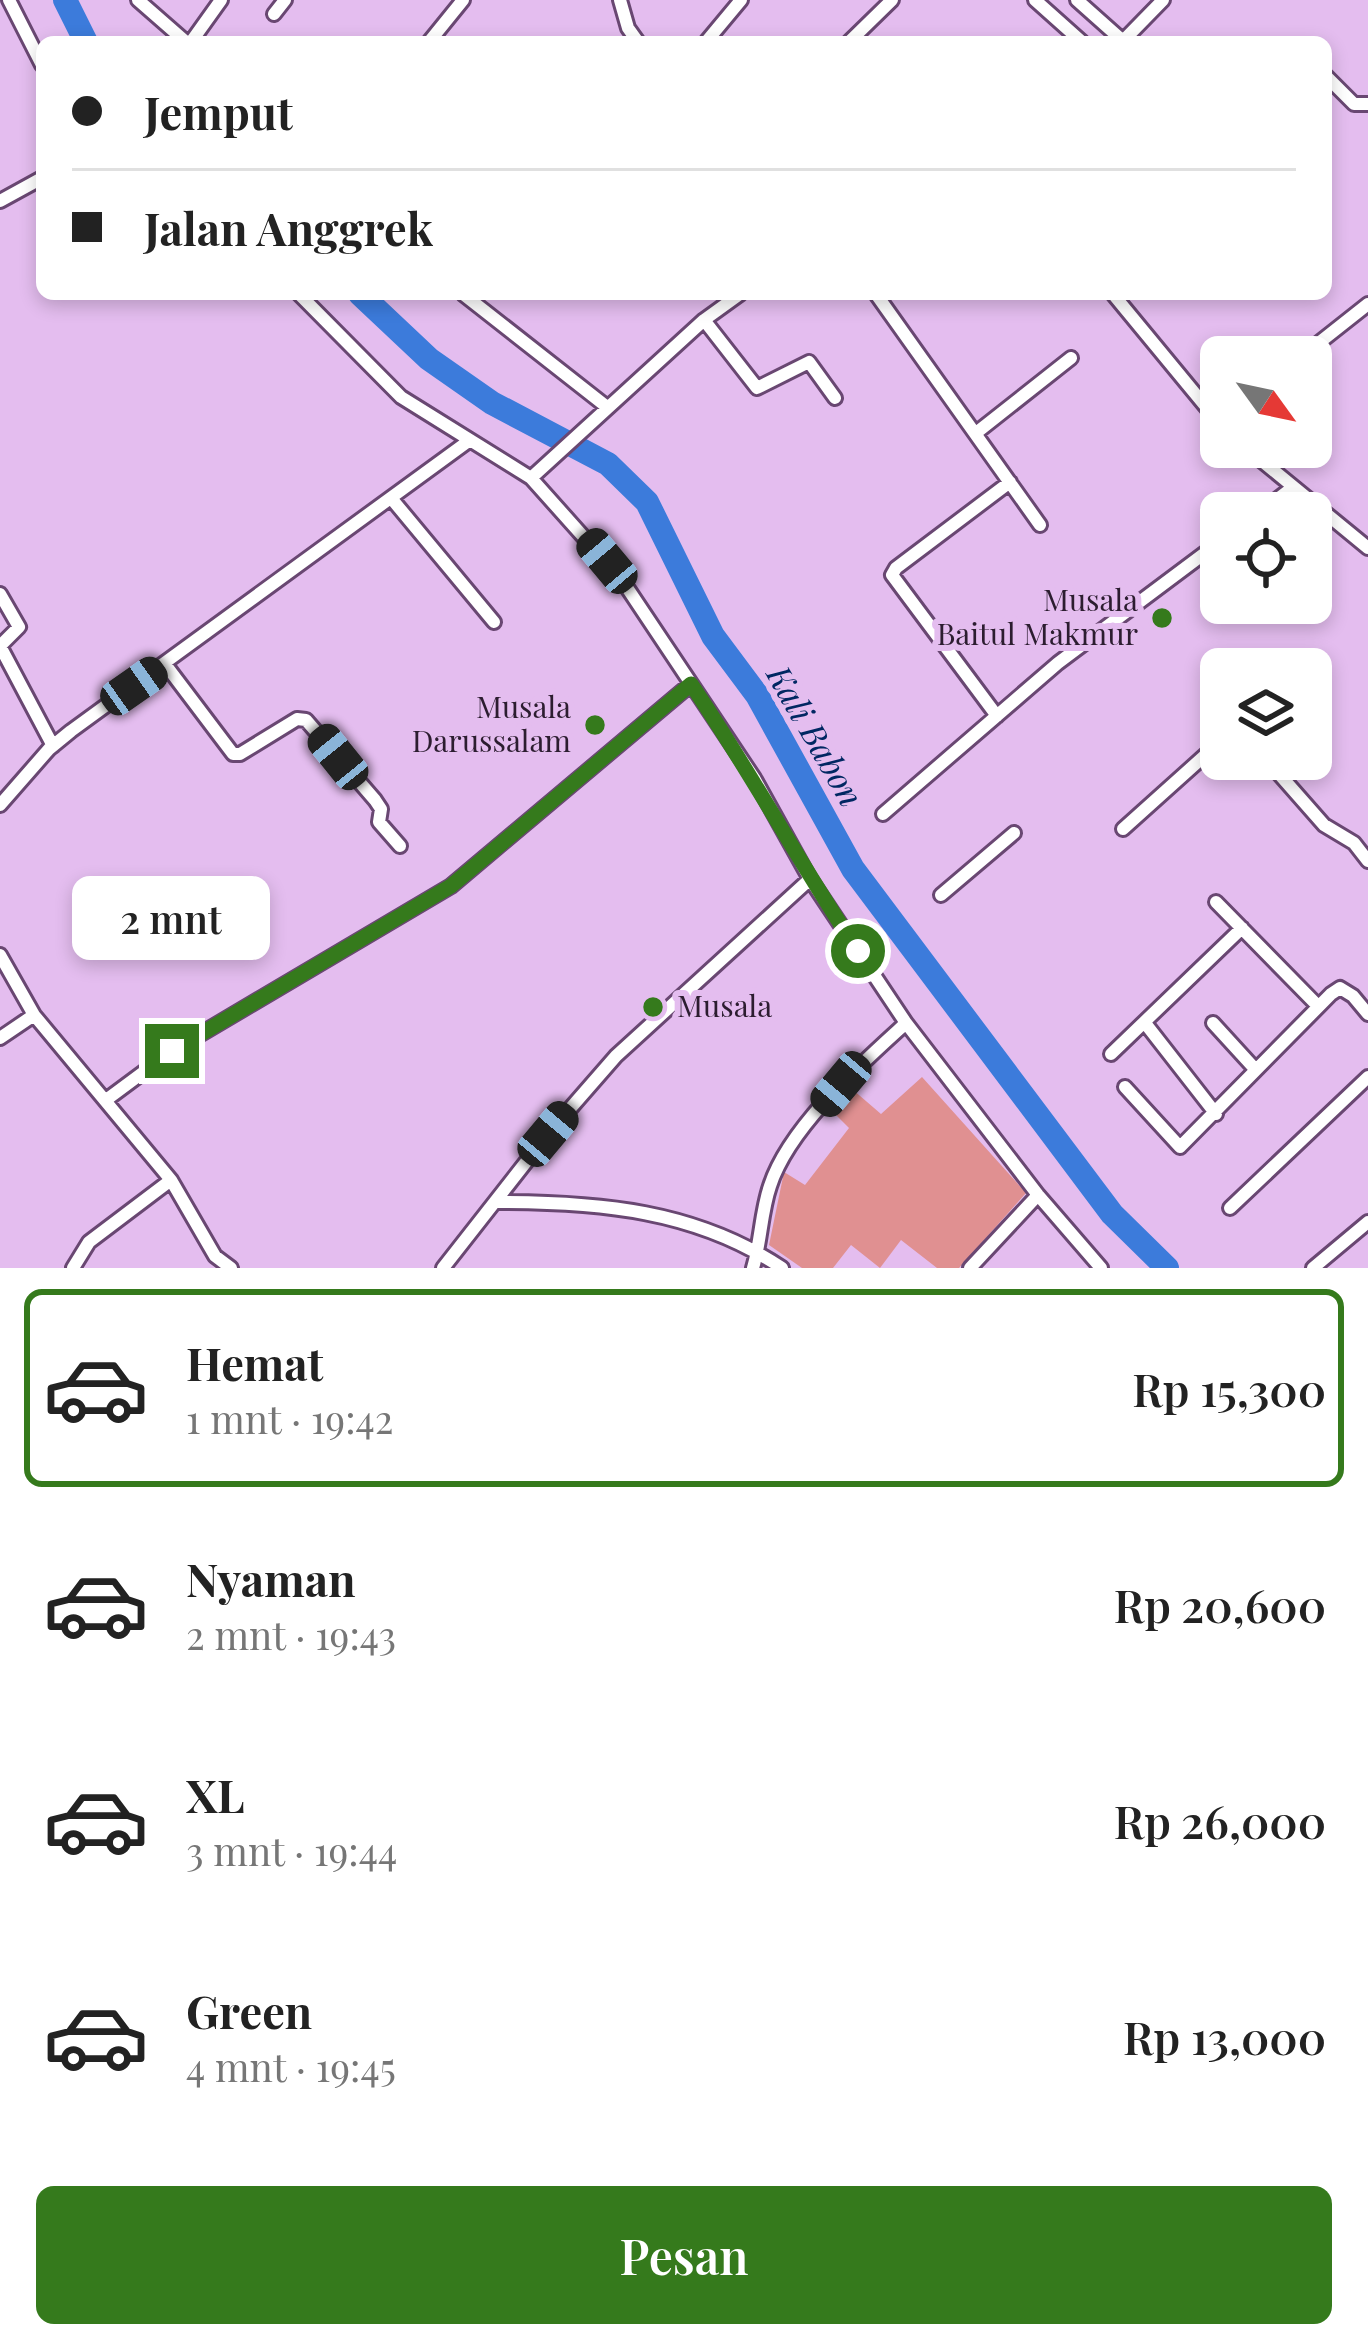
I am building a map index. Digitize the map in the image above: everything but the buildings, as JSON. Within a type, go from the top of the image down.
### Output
[{"type":"street","points":[[9,0],[36,53]]},
{"type":"street","points":[[138,0],[181,36]]},
{"type":"street","points":[[193,36],[221,0]]},
{"type":"street","points":[[274,14],[285,0]]},
{"type":"street","points":[[434,36],[463,0]]},
{"type":"street","points":[[620,0],[634,36]]},
{"type":"street","points":[[711,36],[741,0]]},
{"type":"street","points":[[855,36],[892,0]]},
{"type":"street","points":[[1035,0],[1075,36]]},
{"type":"street","points":[[1077,0],[1116,36]]},
{"type":"street","points":[[1128,36],[1163,0]]},
{"type":"street","points":[[1332,82],[1354,104],[1368,104]]},
{"type":"street","points":[[1,199],[36,181]]},
{"type":"street","points":[[305,300],[401,397],[535,474],[622,580],[754,778],[810,880],[906,1023],[1037,1195],[1101,1268]]},
{"type":"street","points":[[471,300],[607,407]]},
{"type":"street","points":[[535,474],[732,300]]},
{"type":"street","points":[[880,300],[1040,525]]},
{"type":"street","points":[[1118,300],[1200,398]]},
{"type":"street","points":[[1328,336],[1368,304]]},
{"type":"street","points":[[704,320],[757,388],[809,362],[835,398]]},
{"type":"street","points":[[976,433],[1071,358]]},
{"type":"street","points":[[0,805],[53,746],[470,440]]},
{"type":"street","points":[[1269,468],[1368,548]]},
{"type":"street","points":[[997,716],[892,575],[1010,482]]},
{"type":"street","points":[[1287,492],[1292,488]]},
{"type":"street","points":[[391,498],[494,622]]},
{"type":"street","points":[[883,814],[1058,663],[1200,558]]},
{"type":"street","points":[[0,594],[19,627],[0,646],[53,746]]},
{"type":"street","points":[[165,664],[233,754],[297,719],[310,723],[375,800],[381,809],[378,820],[400,846]]},
{"type":"street","points":[[106,1100],[172,1051],[451,886],[691,684]]},
{"type":"street","points":[[1123,829],[1200,760]]},
{"type":"street","points":[[1284,780],[1324,826],[1354,843],[1368,861]]},
{"type":"street","points":[[941,895],[1014,833]]},
{"type":"street","points":[[442,1268],[616,1056],[810,880]]},
{"type":"street","points":[[1216,902],[1317,1006]]},
{"type":"street","points":[[1111,1054],[1242,928]]},
{"type":"street","points":[[0,956],[34,1016],[171,1180],[215,1256],[231,1268]]},
{"type":"street","points":[[1125,1087],[1177,1146],[1184,1144],[1340,988],[1368,1014]]},
{"type":"street","points":[[0,1038],[34,1016]]},
{"type":"street","points":[[753,1268],[770,1186],[792,1148],[841,1084],[906,1023]]},
{"type":"street","points":[[1145,1023],[1216,1114]]},
{"type":"street","points":[[1213,1023],[1255,1070]]},
{"type":"street","points":[[1230,1208],[1368,1077]]},
{"type":"street","points":[[73,1268],[89,1242],[171,1180]]},
{"type":"street","points":[[970,1268],[1037,1195]]},
{"type":"street","points":[[498,1202],[633,1208],[720,1235],[782,1268]]},
{"type":"street","points":[[1313,1268],[1368,1222]]},
{"type":"shaded area","points":[[922,1077],[1026,1193],[959,1268],[937,1268],[901,1240],[880,1268],[851,1245],[833,1268],[802,1268],[769,1245],[784,1172],[805,1185],[849,1128],[831,1110],[852,1089],[881,1114]]},
{"type":"waterway","name":"Kali Babon","points":[[65,0],[83,36]]},
{"type":"waterway","name":"Kali Babon","points":[[366,300],[429,359],[492,403],[608,464],[647,502],[713,636],[757,695],[853,869],[1112,1214],[1167,1268]]},
{"type":"place","name":"Musala Baitul Makmur","points":[[1162,618]]},
{"type":"place","name":"Musala Darussalam","points":[[595,725]]},
{"type":"place","name":"Musala","points":[[653,1007]]},
{"type":"route","points":[[172,1051],[451,886],[691,684],[858,951]]}]
